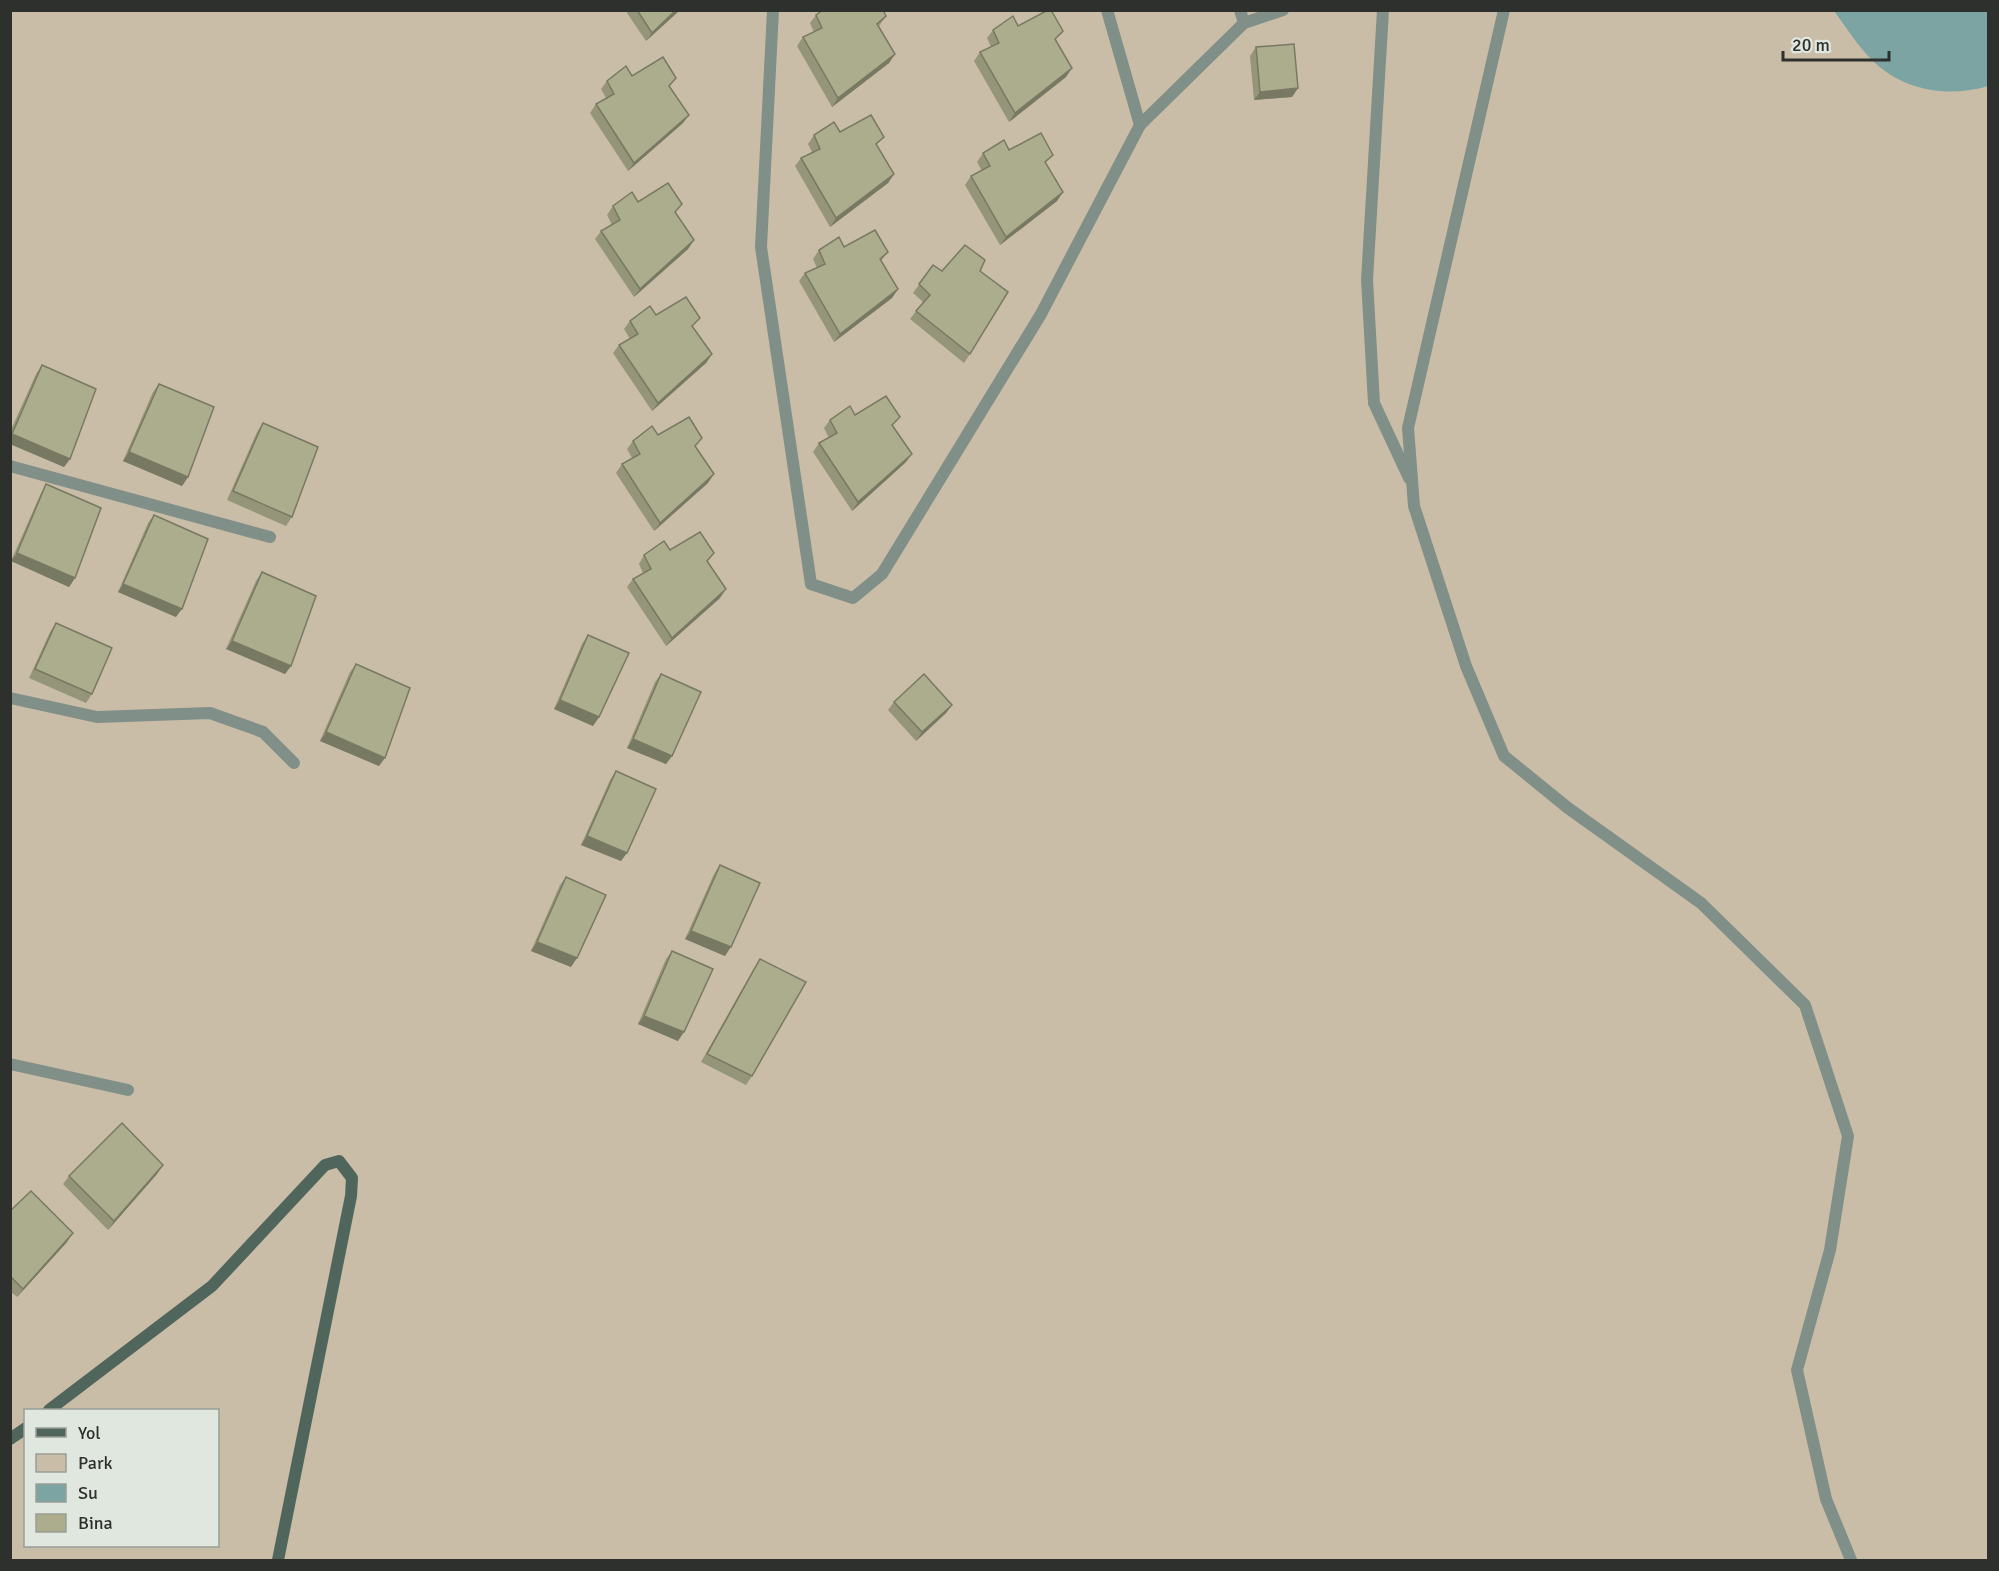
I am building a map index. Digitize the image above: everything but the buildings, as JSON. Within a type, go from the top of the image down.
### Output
[{"type":"street","points":[[773,10],[761,247],[811,584],[853,598],[882,574],[1041,314],[1140,125],[1244,23],[1283,10]]},
{"type":"street","points":[[1107,10],[1140,125]]},
{"type":"street","points":[[1240,10],[1244,23]]},
{"type":"street","points":[[1383,10],[1367,280],[1373,392],[1374,403],[1412,485]]},
{"type":"street","points":[[1504,10],[1408,428],[1414,506],[1466,666],[1504,756],[1568,808],[1701,903],[1805,1005],[1848,1136],[1830,1250],[1797,1370],[1826,1499],[1851,1560]]},
{"type":"street","points":[[10,466],[270,537]]},
{"type":"street","points":[[10,698],[97,717],[210,713],[263,732],[294,763]]},
{"type":"street","points":[[10,1064],[128,1090]]},
{"type":"street","points":[[50,1409],[212,1286],[325,1165],[339,1161],[352,1178],[351,1196],[278,1560]]},
{"type":"street","points":[[10,1439],[24,1429]]},
{"type":"green space","points":[[11,11],[1988,11],[1988,1560],[11,1560]]},
{"type":"water","points":[[1834,11],[1988,11],[1988,86],[1973,90],[1942,91],[1911,85],[1883,70],[1871,59]]}]
